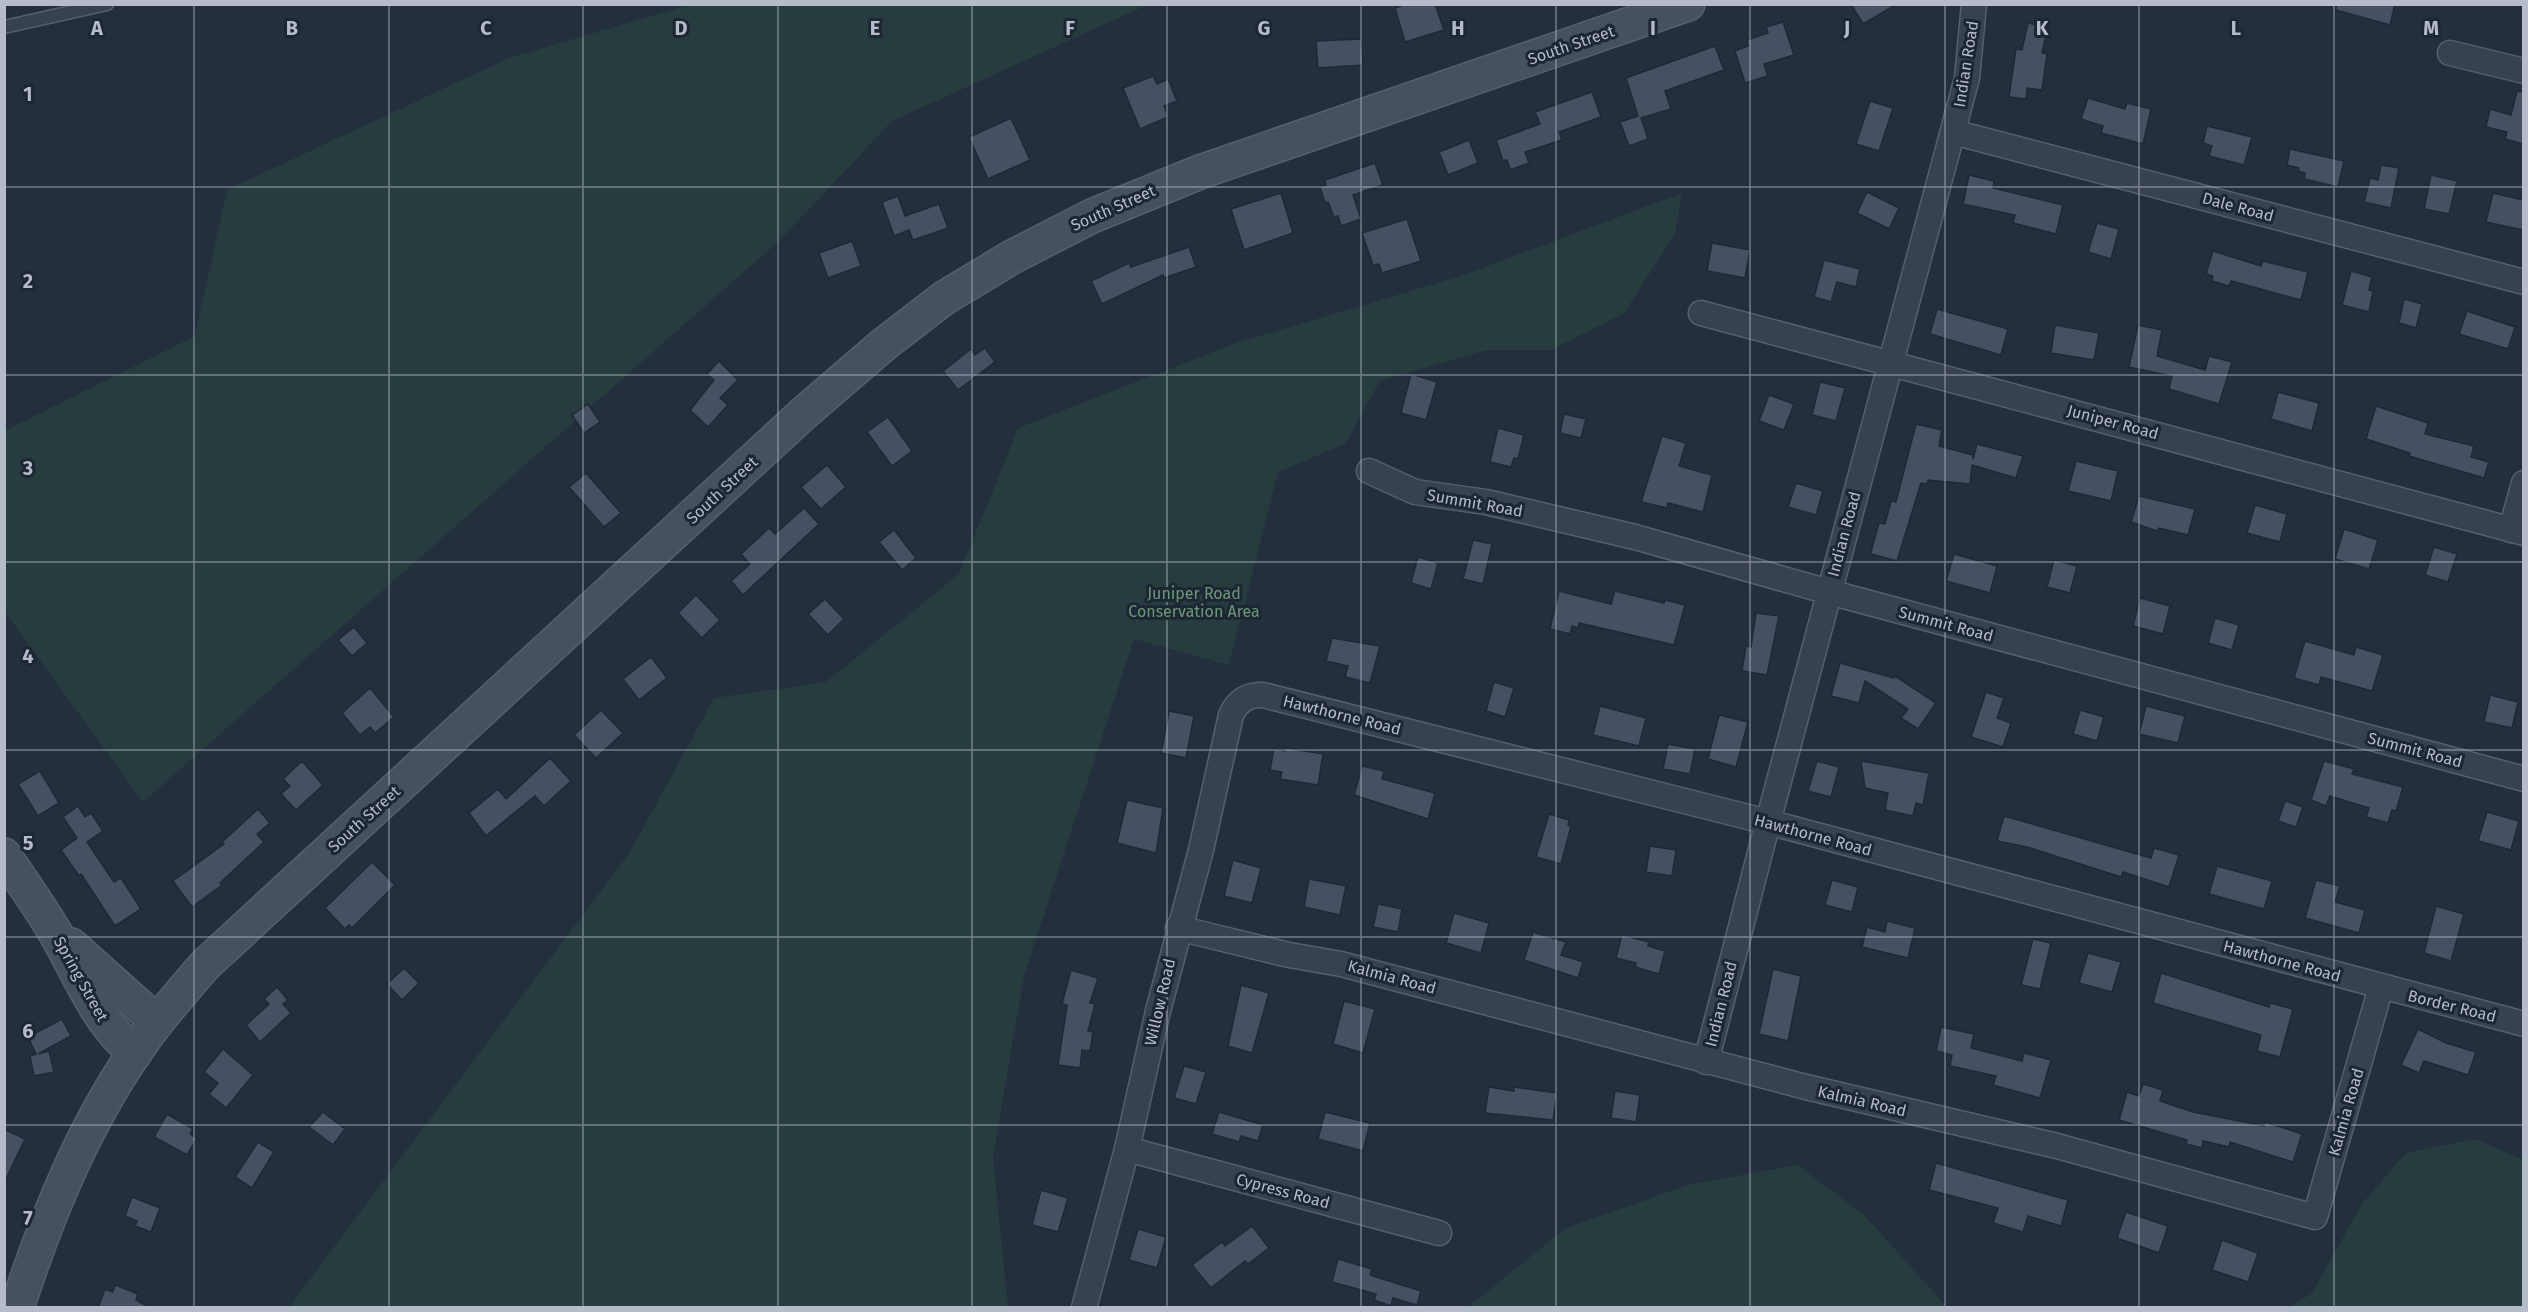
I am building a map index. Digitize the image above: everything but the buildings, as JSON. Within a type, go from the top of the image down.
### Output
[{"type":"main road","name":"South Street","points":[[17,1308],[42,1233],[68,1173],[101,1108],[157,1022],[224,946],[513,683],[804,413],[883,345],[944,298],[1037,243],[1146,192],[1688,4]]},
{"type":"main road","name":"Spring Street","points":[[4,855],[53,929],[101,1016],[115,1035],[135,1053]]},
{"type":"main road","name":"Spring Street","points":[[53,929],[157,1022]]},
{"type":"street","name":"Indian Road","points":[[1706,1062],[1767,822],[1967,78],[1974,4]]},
{"type":"street","points":[[2450,53],[2523,71]]},
{"type":"street","name":"Dale Road","points":[[1953,132],[2523,282]]},
{"type":"street","name":"Juniper Road","points":[[1701,313],[2517,532]]},
{"type":"street","name":"Summit Road","points":[[1369,471],[1421,494],[1486,502],[1635,537],[1829,592],[2523,778]]},
{"type":"street","points":[[2517,532],[2523,483]]},
{"type":"street","name":"Hawthorne Road","points":[[1242,700],[1263,696],[1767,822],[2381,987]]},
{"type":"street","name":"Willow Road","points":[[1084,1308],[1127,1149],[1178,928],[1201,850],[1231,716],[1242,700]]},
{"type":"street","name":"Kalmia Road","points":[[1178,928],[1271,951],[1363,969],[1706,1062],[2057,1146],[2315,1217],[2381,987]]},
{"type":"street","name":"Border Road","points":[[2381,987],[2523,1024]]},
{"type":"street","name":"Cypress Road","points":[[1127,1149],[1439,1233]]},
{"type":"lane","points":[[4,27],[107,4]]},
{"type":"green space","points":[[689,5],[1147,5],[892,121],[780,240],[143,802],[5,612],[4,431],[195,336],[227,190],[509,58]]},
{"type":"green space","name":"Juniper Road Conservation Area","points":[[1682,193],[1675,234],[1624,313],[1551,350],[1487,350],[1380,381],[1345,444],[1278,472],[1229,665],[1134,639],[1024,976],[993,1158],[1008,1307],[289,1307],[630,852],[714,698],[826,682],[959,574],[1018,428],[1236,343],[1458,277]]},
{"type":"green space","points":[[2476,1139],[2523,1160],[2523,1307],[2290,1307],[2312,1293],[2362,1204],[2406,1153]]},
{"type":"green space","points":[[1798,1165],[1865,1216],[1947,1307],[1468,1307],[1566,1228],[1691,1184]]}]
